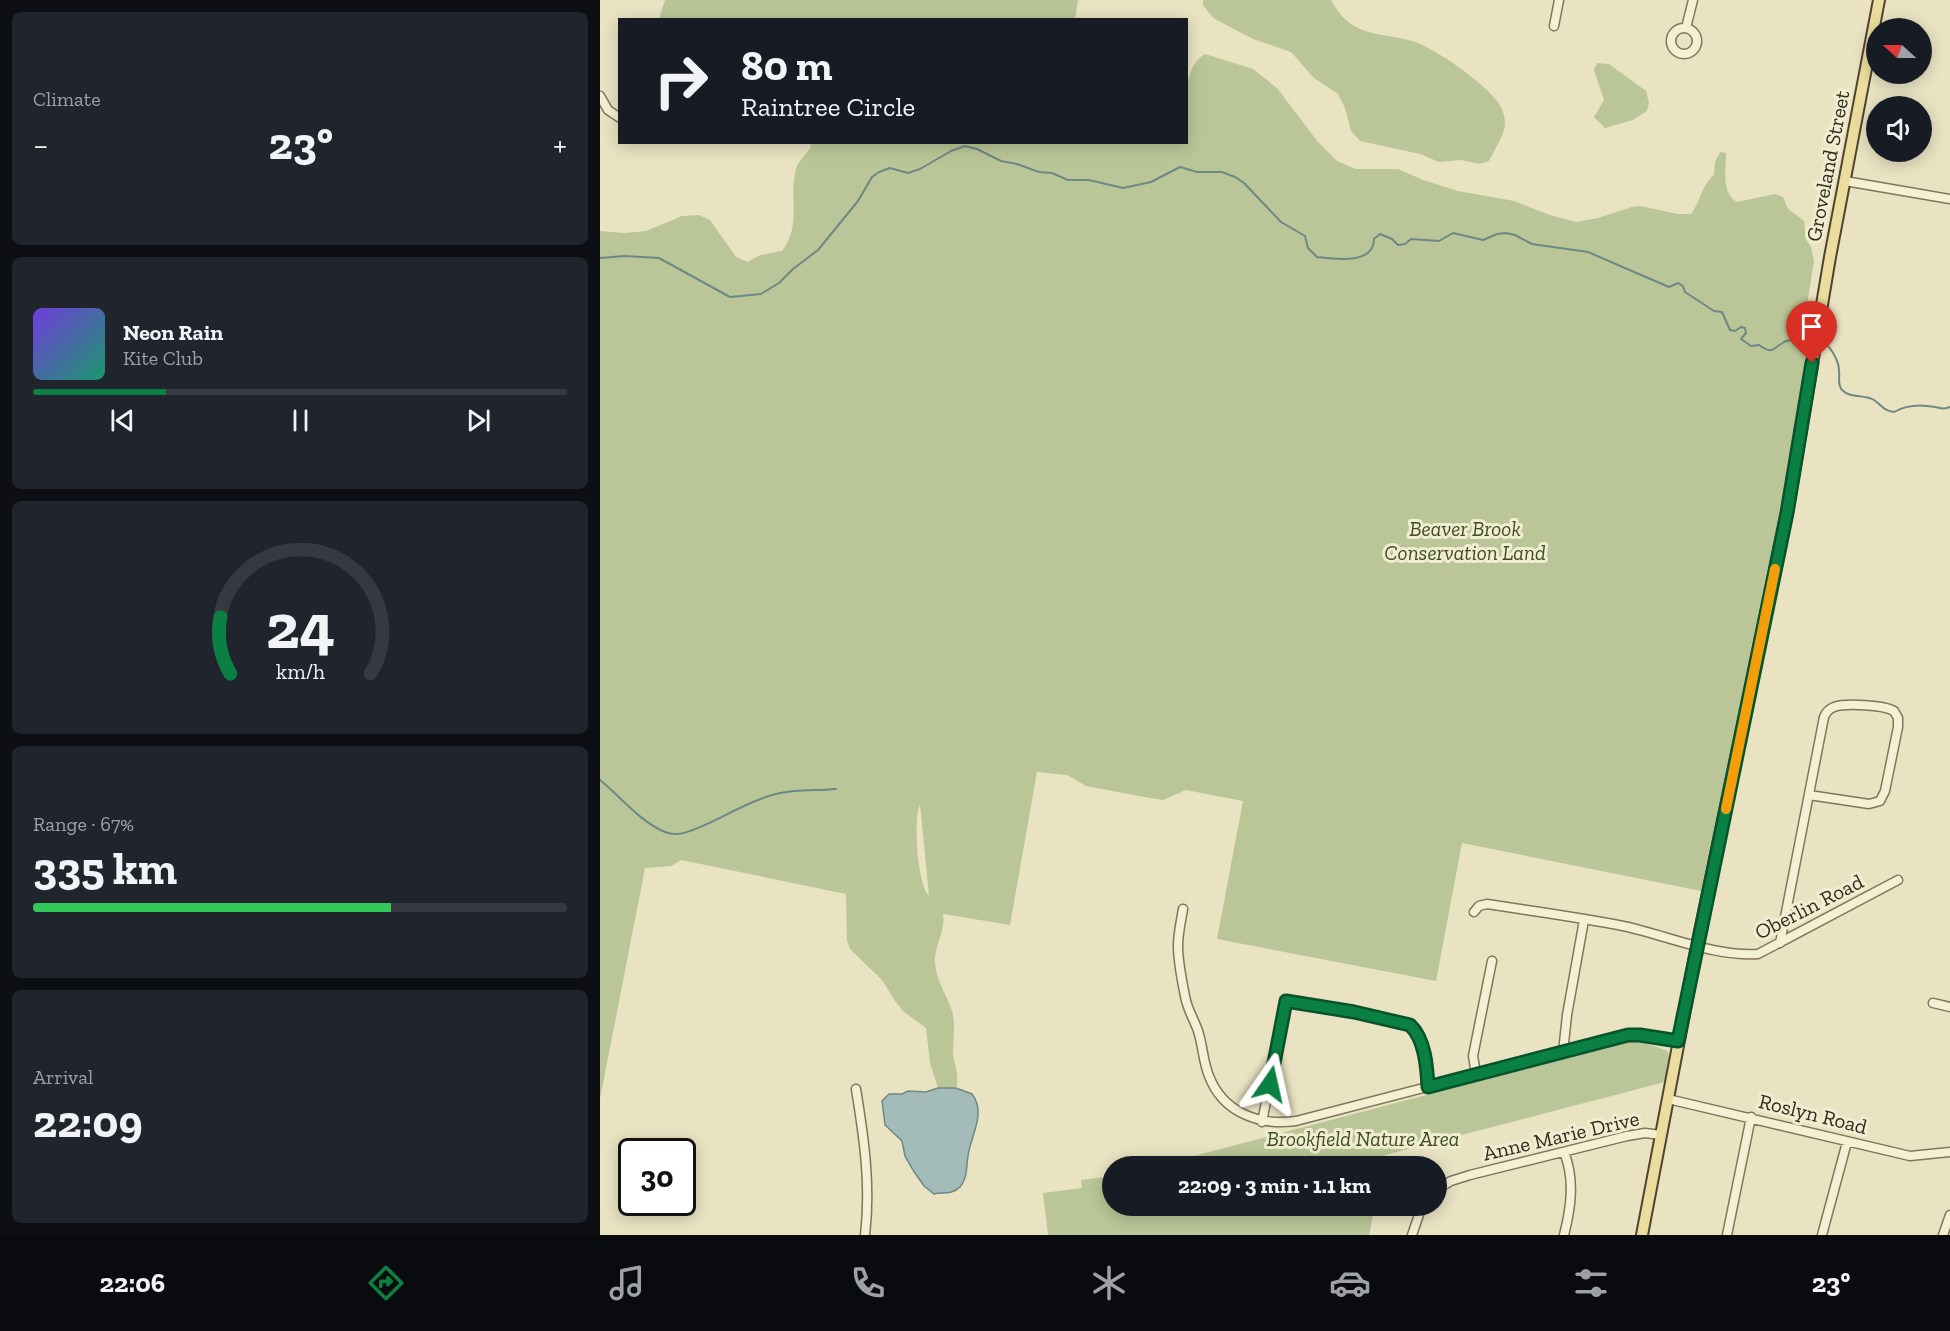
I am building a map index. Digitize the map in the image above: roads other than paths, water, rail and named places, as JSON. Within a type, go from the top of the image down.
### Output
[{"type":"main road","name":"Groveland Street","points":[[1642,1235],[1697,946],[1787,513],[1816,339],[1879,0]]},
{"type":"street","points":[[1554,26],[1559,0]]},
{"type":"street","points":[[1686,28],[1693,0]]},
{"type":"street","points":[[600,96],[608,110],[618,117]]},
{"type":"street","points":[[1845,181],[1950,199]]},
{"type":"street","points":[[1780,944],[1824,717],[1829,710],[1841,706],[1883,707],[1894,711],[1898,718],[1898,727],[1885,791],[1880,801],[1869,804],[1809,795]]},
{"type":"street","name":"Oberlin Road","points":[[1474,912],[1479,906],[1487,904],[1624,926],[1697,946],[1750,955],[1758,954],[1780,944],[1898,880]]},
{"type":"street","points":[[1183,909],[1178,945],[1185,998],[1197,1029],[1208,1074],[1214,1088],[1236,1110],[1262,1122],[1296,1121],[1628,1035],[1678,1041]]},
{"type":"street","points":[[1563,1052],[1567,1015],[1584,920]]},
{"type":"street","points":[[1476,1074],[1473,1056],[1475,1038],[1492,961]]},
{"type":"street","points":[[1262,1122],[1286,1001],[1354,1012],[1410,1025],[1417,1031],[1422,1046],[1428,1087]]},
{"type":"street","points":[[1933,1003],[1950,1007]]},
{"type":"street","points":[[856,1089],[868,1181],[865,1235]]},
{"type":"street","name":"Roslyn Road","points":[[1668,1099],[1910,1156],[1950,1152]]},
{"type":"street","points":[[1727,1235],[1751,1118]]},
{"type":"street","name":"Anne Marie Drive","points":[[1447,1183],[1460,1178],[1627,1136],[1661,1135]]},
{"type":"street","points":[[1822,1235],[1847,1142]]},
{"type":"street","points":[[1564,1152],[1570,1180],[1571,1207],[1564,1235]]},
{"type":"street","points":[[1942,1235],[1950,1215]]},
{"type":"street","points":[[1412,1235],[1419,1216]]},
{"type":"water","points":[[938,1088],[956,1088],[972,1094],[976,1101],[978,1117],[963,1183],[954,1191],[934,1194],[924,1186],[913,1170],[905,1156],[902,1141],[885,1125],[882,1101],[889,1094],[902,1094],[908,1091],[926,1092]]},
{"type":"waterway","points":[[600,258],[624,256],[659,258],[730,297],[761,294],[779,283],[818,250],[858,201],[872,177],[890,168],[908,173],[965,146],[977,149],[1001,161],[1039,172],[1052,173],[1068,180],[1089,180],[1123,188],[1151,182],[1180,167],[1197,172],[1222,172],[1244,183],[1281,222],[1305,236],[1308,248],[1317,257],[1343,259],[1361,257],[1368,253],[1374,239],[1380,234],[1392,239],[1398,245],[1405,244],[1411,239],[1439,241],[1453,233],[1483,240],[1497,234],[1515,235],[1532,244],[1588,252],[1669,287],[1678,283],[1683,286],[1685,292],[1714,311],[1722,312],[1730,330],[1745,328],[1746,333],[1741,339],[1751,346],[1759,345],[1770,350],[1787,341],[1814,339]]},
{"type":"waterway","points":[[1819,341],[1827,345],[1836,358],[1840,385],[1846,393],[1870,398],[1885,409],[1894,412],[1913,406],[1944,409],[1950,407]]},
{"type":"waterway","points":[[600,780],[647,822],[665,832],[674,834],[691,831],[757,800],[776,794],[836,789]]},
{"type":"park label","name":"Beaver Brook Conservation Land","points":[[1465,541]]},
{"type":"park label","name":"Brookfield Nature Area","points":[[1363,1139]]}]
